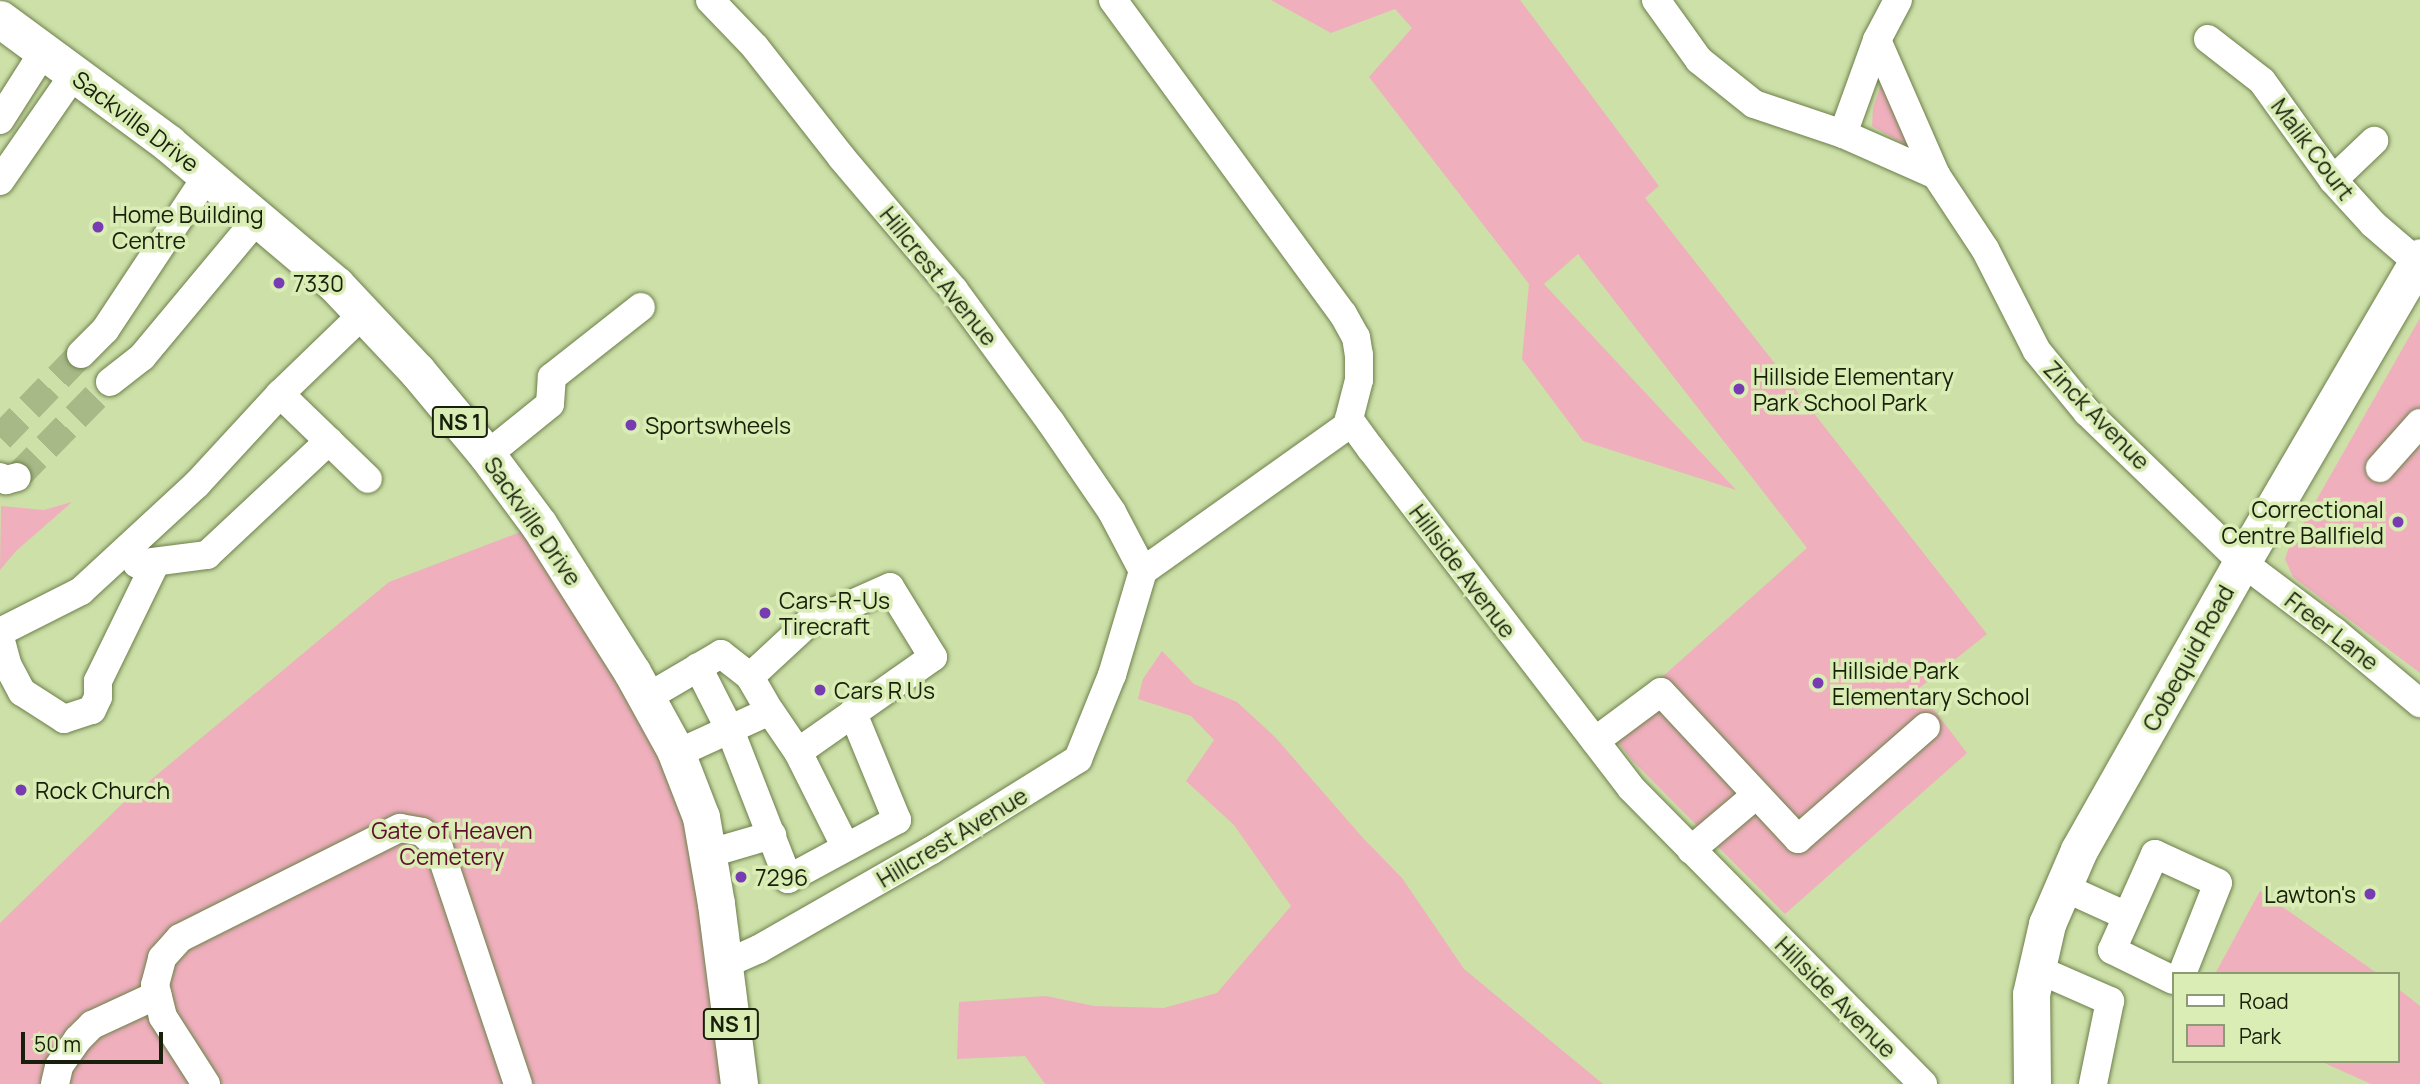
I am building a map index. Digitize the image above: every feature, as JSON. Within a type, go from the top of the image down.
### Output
[{"type":"main road","name":"Sackville Drive","points":[[0,19],[208,176],[365,312],[487,455],[584,593],[676,754],[701,817],[739,1084]]},
{"type":"main road","name":"Cobequid Road","points":[[2032,1084],[2031,994],[2047,924],[2079,850],[2242,562],[2418,260]]},
{"type":"street","name":"Hillcrest Avenue","points":[[710,0],[755,47],[842,158],[954,290],[1112,512],[1143,571],[1112,676],[1078,759],[932,850],[759,948],[723,965]]},
{"type":"street","points":[[1113,0],[1343,314],[1356,337],[1359,355],[1359,380],[1349,419],[1351,423],[1143,571]]},
{"type":"street","points":[[1656,0],[1699,60],[1754,104],[1843,134],[1936,175]]},
{"type":"street","points":[[1843,134],[1877,40],[1898,0]]},
{"type":"street","name":"Malik Court","points":[[2208,39],[2262,81],[2333,180],[2373,224],[2418,260]]},
{"type":"street","name":"Zinck Avenue","points":[[1877,40],[1936,175],[1985,249],[2037,351],[2087,412],[2242,562]]},
{"type":"street","points":[[0,120],[44,51]]},
{"type":"street","points":[[0,181],[74,74]]},
{"type":"street","points":[[2333,180],[2374,141]]},
{"type":"street","points":[[81,354],[105,330],[208,176]]},
{"type":"street","points":[[110,382],[142,357],[258,218]]},
{"type":"street","points":[[487,455],[550,404],[552,377],[641,307]]},
{"type":"street","points":[[156,562],[98,681],[98,697],[92,710],[64,719],[22,692],[7,664],[0,635],[81,591],[197,484],[281,394],[365,312]]},
{"type":"street","points":[[281,394],[368,479]]},
{"type":"street","name":"Hillside Avenue","points":[[1351,423],[1631,788],[1923,1084]]},
{"type":"street","points":[[2380,468],[2420,423]]},
{"type":"street","points":[[103,569],[208,555],[330,442]]},
{"type":"street","name":"Freer Lane","points":[[2242,562],[2335,632],[2420,703]]},
{"type":"street","points":[[750,677],[807,624],[890,587],[933,657],[798,752]]},
{"type":"street","points":[[646,698],[721,654],[750,677],[798,752],[845,846]]},
{"type":"street","points":[[698,667],[730,730],[789,879],[845,846],[897,820],[853,713]]},
{"type":"street","points":[[1595,741],[1661,692],[1798,839],[1926,727]]},
{"type":"street","points":[[676,754],[770,711]]},
{"type":"street","points":[[1692,850],[1756,795]]},
{"type":"street","points":[[206,1084],[163,1017],[155,985],[162,958],[180,939],[400,828],[422,832],[439,848],[517,1084]]},
{"type":"street","points":[[707,854],[772,835]]},
{"type":"street","points":[[2172,980],[2112,950],[2155,854],[2218,883],[2183,972]]},
{"type":"street","points":[[2063,887],[2127,916]]},
{"type":"street","points":[[2037,969],[2110,1001],[2093,1084]]},
{"type":"street","points":[[55,1084],[59,1066],[78,1039],[92,1025],[157,995]]},
{"type":"green space","name":"Hillside Elementary Park School Park","points":[[1271,0],[1520,0],[1659,186],[1645,198],[1987,634],[1918,689],[1967,753],[1785,914],[1631,759],[1606,727],[1807,548],[1578,254],[1544,284],[1736,490],[1583,441],[1522,359],[1529,284],[1369,77],[1412,28],[1395,9],[1331,33]]},
{"type":"green space","points":[[1884,76],[1919,141],[1906,145],[1872,126],[1873,108]]},
{"type":"green space","points":[[2420,318],[2420,673],[2293,577],[2285,559]]},
{"type":"green space","points":[[72,502],[16,551],[0,570],[1,506],[44,510]]},
{"type":"green space","name":"Gate of Heaven Cemetery","points":[[539,525],[675,750],[739,1084],[0,1084],[0,923],[123,803],[389,582]]},
{"type":"green space","points":[[1162,651],[1194,684],[1237,702],[1275,737],[1363,838],[1402,878],[1464,969],[1603,1084],[1045,1084],[1025,1056],[957,1059],[959,1002],[1046,996],[1094,1006],[1164,1008],[1217,993],[1291,906],[1234,825],[1186,781],[1214,740],[1191,716],[1138,699],[1143,679]]},
{"type":"green space","points":[[2260,891],[2375,972],[2216,972]]},
{"type":"green space","points":[[2399,990],[2420,1006],[2420,1084],[2371,1084],[2324,1063],[2399,1063]]},
{"type":"tunnel","points":[[0,438],[81,354]]},
{"type":"tunnel","points":[[17,477],[110,382]]},
{"type":"place","name":"Home Building Centre","points":[[98,227]]},
{"type":"place","name":"7330","points":[[279,283]]},
{"type":"place","name":"Hillside Elementary Park School Park","points":[[1739,389]]},
{"type":"place","name":"Sportswheels","points":[[631,425]]},
{"type":"place","name":"Correctional Centre Ballfield","points":[[2398,522]]},
{"type":"place","name":"Cars-R-Us Tirecraft","points":[[765,613]]},
{"type":"place","name":"Hillside Park Elementary School","points":[[1818,683]]},
{"type":"place","name":"Cars R Us","points":[[820,690]]},
{"type":"place","name":"Rock Church","points":[[21,790]]},
{"type":"place","name":"7296","points":[[741,877]]},
{"type":"place","name":"Lawton's","points":[[2370,894]]}]
